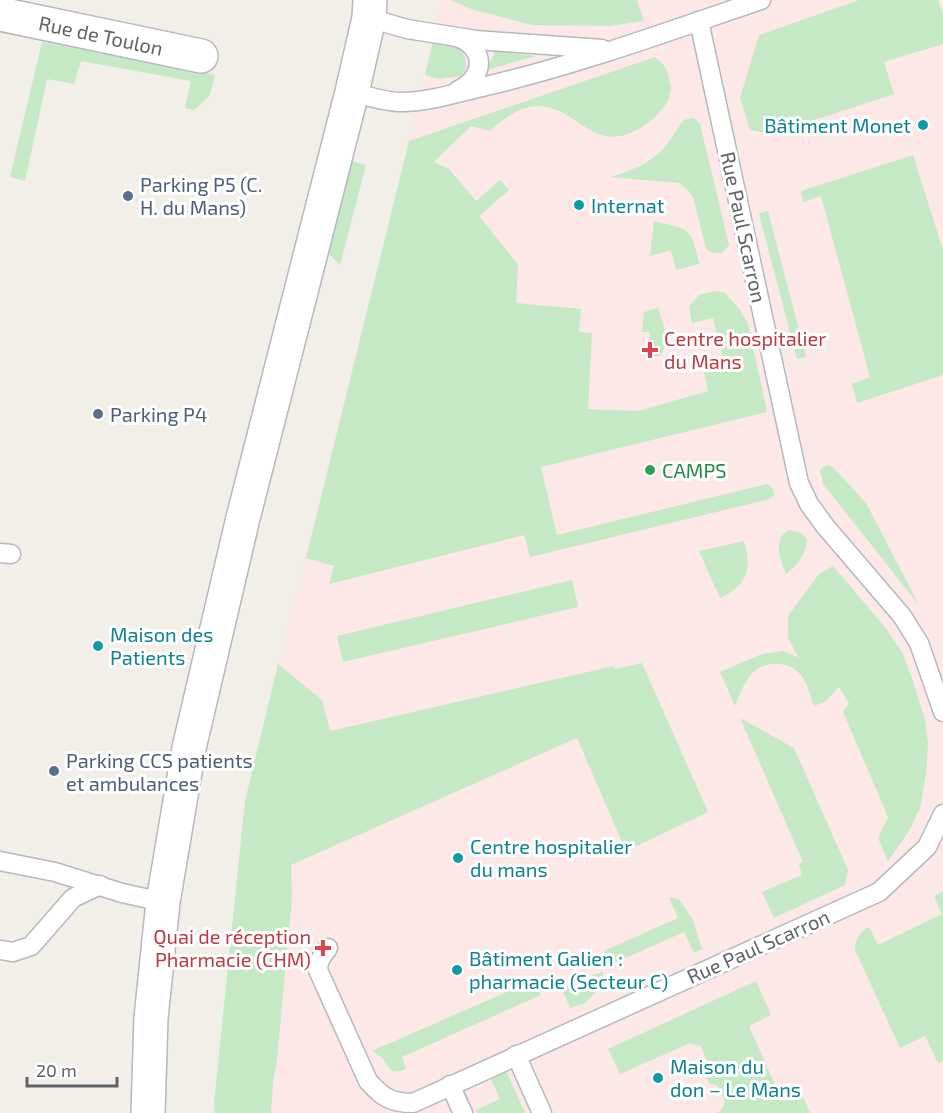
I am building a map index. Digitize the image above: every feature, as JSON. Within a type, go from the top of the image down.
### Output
[{"type":"street","points":[[148,1113],[151,1018],[163,902],[189,748],[243,518],[352,92],[370,9]]},
{"type":"street","name":"Rue de Toulon","points":[[0,14],[201,56]]},
{"type":"lane","points":[[352,92],[402,102],[453,94],[527,76],[613,50],[761,0]]},
{"type":"lane","points":[[370,9],[407,29],[476,40],[613,50]]},
{"type":"lane","name":"Rue Paul Scarron","points":[[699,21],[800,483],[809,504],[825,526],[902,616],[919,644],[943,712]]},
{"type":"lane","points":[[450,36],[466,41],[476,50],[479,59],[477,73],[466,86],[453,94]]},
{"type":"lane","name":"Rue Paul Scarron","points":[[328,948],[320,958],[318,970],[368,1081],[376,1091],[387,1098],[399,1103],[413,1102],[879,892],[927,847],[943,814]]},
{"type":"lane","points":[[0,861],[55,872],[122,893],[163,902]]},
{"type":"lane","points":[[0,950],[13,952],[31,946],[73,898],[100,885]]},
{"type":"lane","points":[[516,1055],[542,1113]]},
{"type":"lane","points":[[450,1085],[463,1113]]},
{"type":"shaded area","name":"Centre hospitalier du Mans","points":[[443,0],[943,0],[943,1113],[253,1113],[270,692],[296,596]]},
{"type":"green space","points":[[450,0],[637,0],[644,21],[609,26],[532,25],[471,9]]},
{"type":"green space","points":[[859,0],[938,0],[943,13],[943,44],[884,62],[894,94],[772,134],[750,130],[740,98],[759,35]]},
{"type":"green space","points":[[42,42],[215,75],[210,95],[194,110],[185,108],[191,81],[81,61],[74,84],[47,79],[25,181],[10,177]]},
{"type":"green space","points":[[433,42],[458,45],[466,60],[461,76],[438,79],[425,75]]},
{"type":"green space","points":[[494,51],[536,56],[486,70]]},
{"type":"green space","points":[[655,57],[667,71],[671,87],[669,98],[652,120],[635,131],[618,136],[606,136],[552,108],[532,106],[512,114],[490,131],[471,126],[434,162],[449,169],[476,201],[500,180],[509,190],[479,216],[518,264],[516,303],[581,309],[579,332],[592,333],[588,409],[638,411],[708,391],[704,373],[725,367],[713,318],[692,323],[689,306],[699,295],[715,291],[725,293],[738,307],[748,324],[767,412],[541,467],[557,535],[767,484],[774,491],[774,495],[770,499],[530,557],[524,535],[329,584],[334,566],[306,558],[409,141]]},
{"type":"green space","points":[[694,118],[700,124],[729,245],[722,253],[713,253],[706,249],[694,200],[689,191],[679,183],[611,177],[653,158],[667,145],[683,120]]},
{"type":"green space","points":[[913,155],[943,250],[943,375],[857,403],[852,384],[870,377],[821,196],[803,202],[801,191]]},
{"type":"green space","points":[[351,161],[366,165],[340,265],[328,253]]},
{"type":"green space","points":[[768,211],[806,357],[797,359],[759,214]]},
{"type":"green space","points":[[654,221],[675,226],[687,232],[694,243],[699,264],[676,270],[671,250],[650,256]]},
{"type":"green space","points":[[658,308],[666,332],[666,343],[661,355],[648,357],[650,332],[642,332],[644,312]]},
{"type":"green space","points":[[829,465],[866,503],[919,605],[823,484],[820,470]]},
{"type":"green space","points":[[790,530],[801,533],[807,539],[801,559],[786,574],[779,544],[784,534]]},
{"type":"green space","points":[[744,541],[748,560],[746,575],[737,588],[720,598],[699,551]]},
{"type":"green space","points":[[833,566],[884,626],[902,652],[925,720],[928,743],[926,774],[920,808],[909,831],[888,861],[878,838],[888,817],[843,712],[849,703],[839,687],[826,701],[814,706],[805,682],[796,670],[782,665],[768,665],[761,667],[750,676],[735,706],[720,672],[762,654],[784,651],[799,658],[788,638],[788,616],[819,574]]},
{"type":"green space","points":[[572,580],[578,607],[343,662],[337,636]]},
{"type":"green space","points":[[642,663],[708,812],[626,851],[577,738],[291,865],[292,897],[271,1113],[215,1113],[214,1103],[245,801],[278,664],[322,700],[330,731],[614,666],[615,669]]},
{"type":"green space","points":[[740,718],[794,748],[848,870],[845,885],[774,918],[762,892],[802,875],[799,864],[803,862]]},
{"type":"green space","points":[[943,891],[943,1061],[938,1063],[925,1036],[900,1048],[855,950],[859,936],[869,927],[878,945],[942,914],[934,896]]},
{"type":"green space","points":[[669,897],[679,899],[693,920],[702,949],[694,953],[684,932],[610,965],[604,951],[678,918]]},
{"type":"green space","points":[[603,971],[602,986],[585,1003],[570,1008],[562,989]]},
{"type":"green space","points":[[534,980],[541,995],[402,1057],[406,1069],[393,1071],[381,1057],[372,1051]]},
{"type":"green space","points":[[756,981],[771,1015],[749,1026],[782,1101],[801,1093],[810,1113],[717,1113],[721,1111],[725,1101],[718,1086],[709,1083],[704,1071],[707,1061],[701,1046],[690,1043],[620,1074],[608,1049]]},
{"type":"green space","points":[[506,1071],[525,1113],[477,1113],[476,1110],[500,1099],[491,1079]]},
{"type":"place","name":"Bâtiment Monet","points":[[923,125]]},
{"type":"place","name":"Parking P5 (C. H. du Mans)","points":[[128,196]]},
{"type":"place","name":"Internat","points":[[579,205]]},
{"type":"place","name":"Centre hospitalier du Mans","points":[[650,350]]},
{"type":"place","name":"Parking P4","points":[[98,414]]},
{"type":"place","name":"CAMPS","points":[[650,470]]},
{"type":"place","name":"Maison des Patients","points":[[98,646]]},
{"type":"place","name":"Parking CCS patients et ambulances","points":[[54,771]]},
{"type":"place","name":"Centre hospitalier du mans","points":[[458,858]]},
{"type":"place","name":"Quai de réception Pharmacie (CHM)","points":[[323,948]]},
{"type":"place","name":"Bâtiment Galien : pharmacie (Secteur C)","points":[[457,970]]},
{"type":"place","name":"Maison du don – Le Mans","points":[[658,1078]]}]
